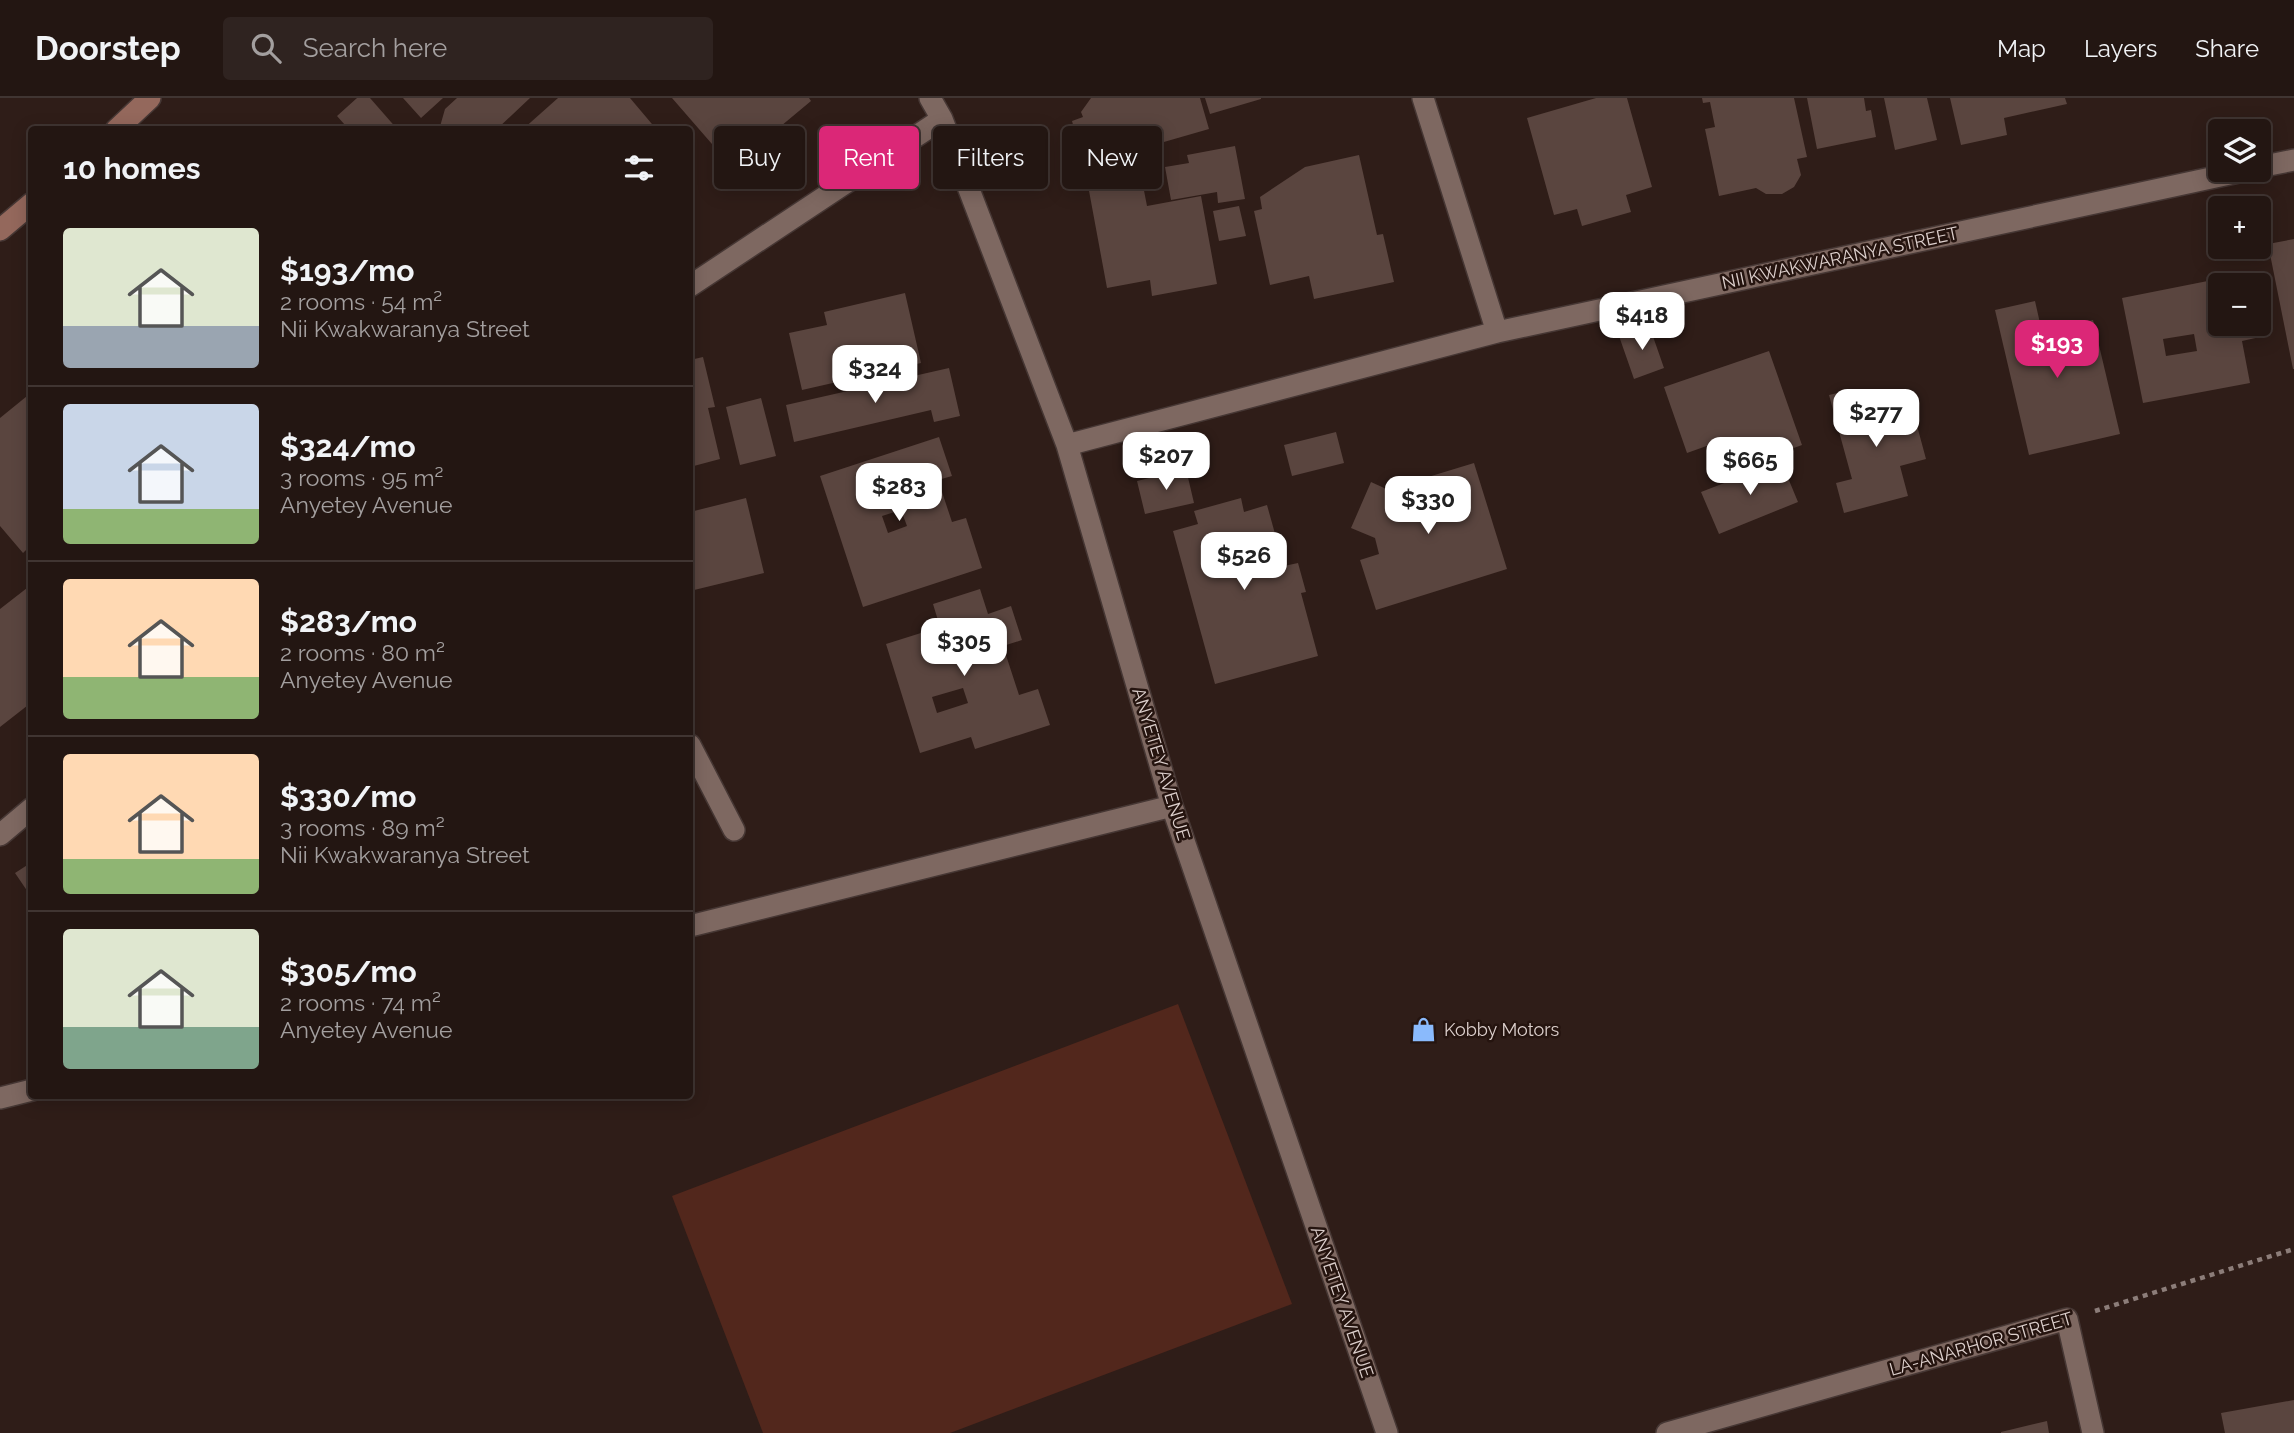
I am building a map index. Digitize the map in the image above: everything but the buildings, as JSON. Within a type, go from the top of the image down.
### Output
[{"type":"main road","points":[[120,126],[150,98]]},
{"type":"main road","points":[[0,230],[28,206]]},
{"type":"street","name":"ANYETEY AVENUE","points":[[930,98],[942,119],[1067,445],[1172,806],[1387,1433]]},
{"type":"street","points":[[1423,98],[1497,332]]},
{"type":"street","points":[[693,284],[942,119]]},
{"type":"street","points":[[2271,165],[2294,160]]},
{"type":"street","name":"NII KWAKWARANYA STREET","points":[[1067,445],[1497,332],[2208,179]]},
{"type":"street","points":[[693,751],[734,830]]},
{"type":"street","points":[[693,925],[1172,806]]},
{"type":"street","points":[[0,835],[28,811]]},
{"type":"street","points":[[0,1098],[28,1091]]},
{"type":"street","points":[[2067,1319],[2093,1433]]},
{"type":"street","name":"LA-ANARHOR STREET","points":[[1667,1433],[2067,1319]]},
{"type":"path","name":"LA-ANARHOR STREET","points":[[2067,1319],[2294,1249]]},
{"type":"shaded area","points":[[1178,1004],[1292,1304],[950,1433],[763,1433],[672,1196]]},
{"type":"place","name":"Kobby Motors","points":[[1424,1030]]}]
